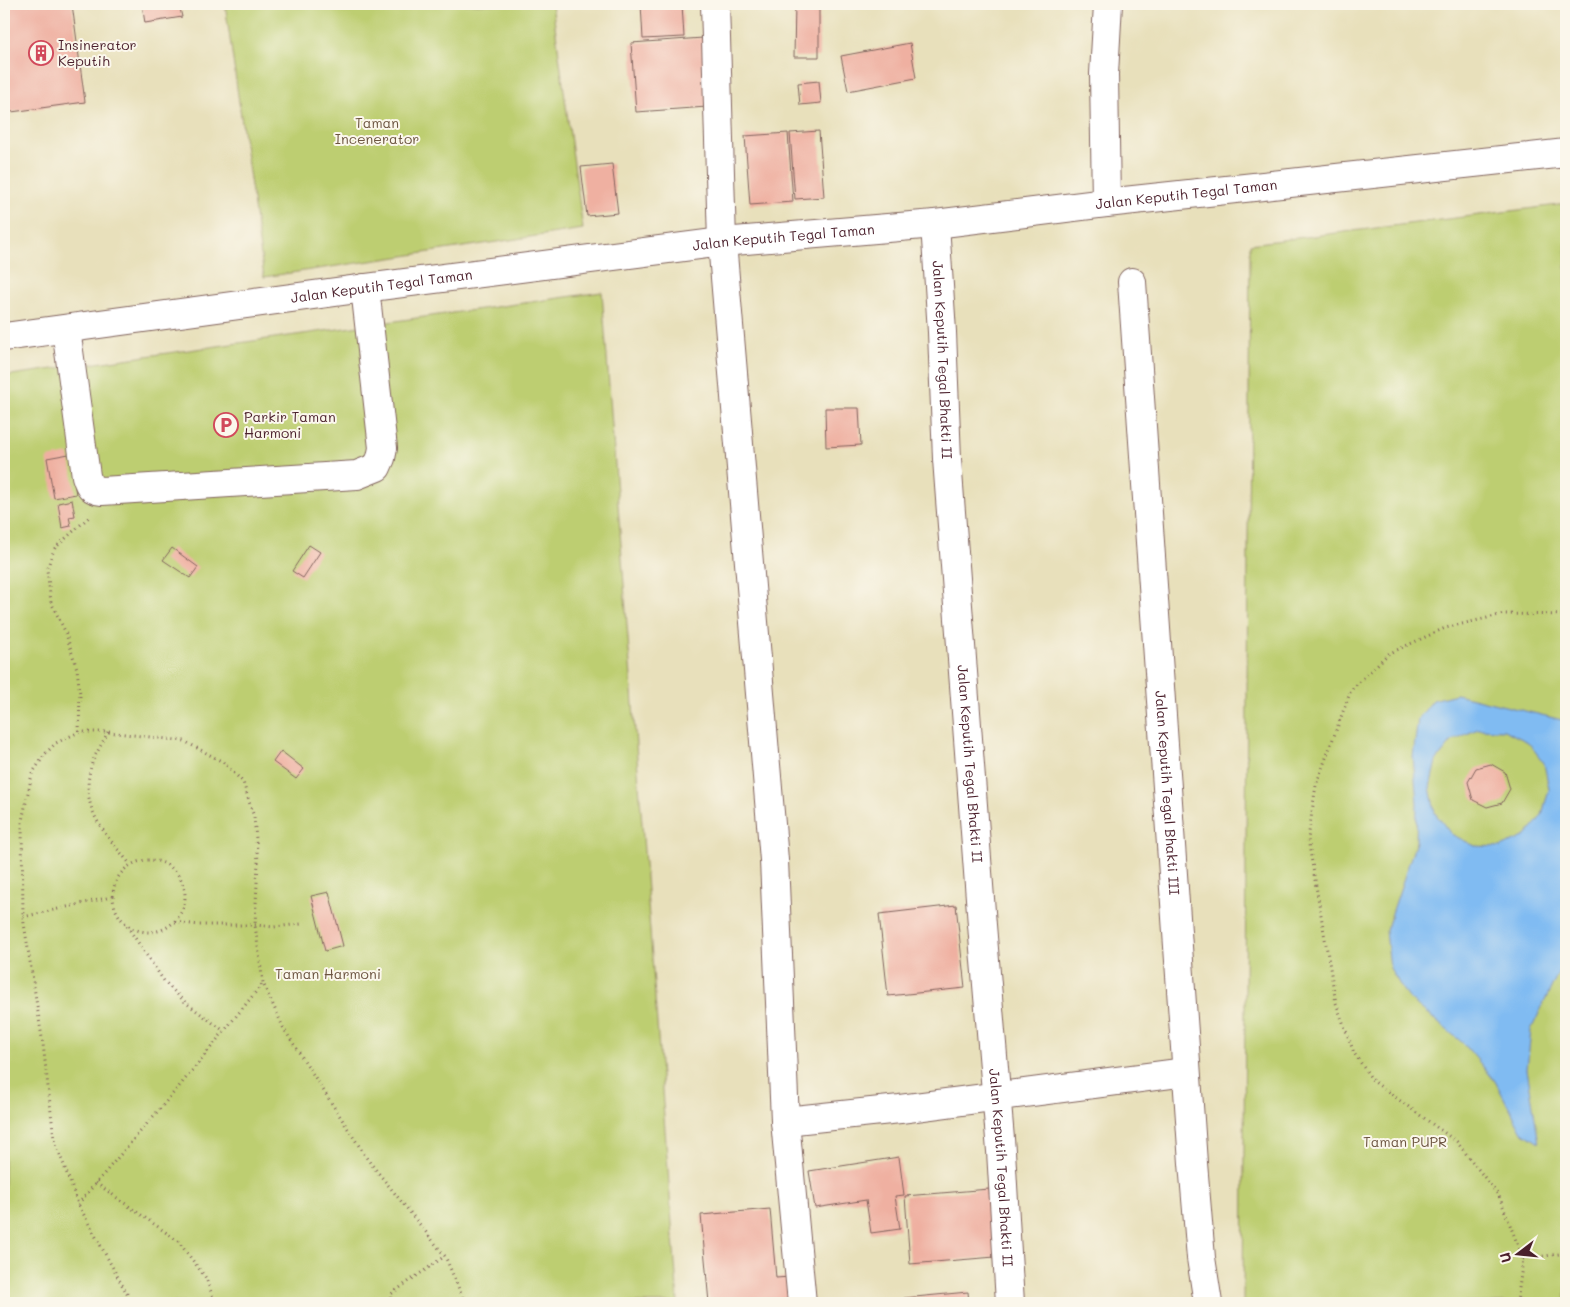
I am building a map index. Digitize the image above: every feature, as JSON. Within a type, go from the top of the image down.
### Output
[{"type":"street","points":[[715,4],[722,242],[774,860],[785,1121],[802,1303]]},
{"type":"street","points":[[1106,203],[1104,74],[1108,4]]},
{"type":"street","name":"Jalan Keputih Tegal Taman","points":[[4,337],[722,242],[935,224],[1106,203],[1566,153]]},
{"type":"street","name":"Jalan Keputih Tegal Bhakti II","points":[[935,224],[947,459],[1001,1151],[1010,1303]]},
{"type":"street","name":"Jalan Keputih Tegal Bhakti III","points":[[1132,282],[1186,1072],[1201,1258],[1208,1303]]},
{"type":"street","points":[[66,329],[86,476],[89,486],[94,490],[357,475],[377,467],[382,458],[383,448],[364,288]]},
{"type":"street","points":[[785,1121],[900,1109],[1186,1072]]},
{"type":"path","points":[[79,732],[80,694],[77,669],[65,632],[51,602],[47,570],[55,548],[89,517],[94,490]]},
{"type":"path","points":[[1517,1303],[1523,1260],[1499,1196],[1457,1142],[1373,1081],[1354,1053],[1336,1003],[1308,839],[1316,785],[1351,690],[1388,654],[1445,628],[1504,614],[1566,615]]},
{"type":"path","points":[[132,1303],[78,1204],[54,1138],[43,1044],[23,917],[22,821],[32,774],[45,754],[56,744],[79,732],[108,732],[184,741],[223,762],[243,782],[254,816],[258,861],[255,925],[262,983],[284,1029],[368,1160],[445,1256],[465,1303]]},
{"type":"path","points":[[108,732],[92,762],[88,780],[89,802],[97,823],[130,864]]},
{"type":"path","points":[[126,925],[142,932],[160,931],[175,922],[184,907],[185,889],[178,873],[164,862],[146,859],[130,864],[117,876],[111,897],[115,911],[164,981],[186,1003],[224,1031]]},
{"type":"path","points":[[23,917],[111,897]]},
{"type":"path","points":[[175,922],[214,926],[255,925],[274,927],[301,924]]},
{"type":"path","points":[[78,1204],[182,1083],[262,983]]},
{"type":"path","points":[[96,1183],[178,1242],[206,1278],[215,1303]]},
{"type":"path","points":[[1523,1260],[1566,1253]]},
{"type":"path","points":[[390,1303],[391,1294],[445,1256]]},
{"type":"green space","name":"Taman Incenerator","points":[[225,4],[552,4],[583,229],[264,277]]},
{"type":"green space","name":"Taman PUPR","points":[[1566,204],[1566,1303],[1243,1303],[1250,244]]},
{"type":"green space","name":"Taman Harmoni","points":[[602,292],[678,1303],[4,1303],[4,376]]},
{"type":"water","points":[[1456,694],[1566,721],[1566,894],[1561,967],[1531,1030],[1527,1069],[1539,1143],[1522,1132],[1495,1081],[1464,1044],[1407,997],[1390,968],[1386,931],[1416,842],[1417,803],[1413,756],[1418,719],[1433,700]],"holes":[[[1478,729],[1504,730],[1528,742],[1544,763],[1549,789],[1542,815],[1526,836],[1501,847],[1475,846],[1451,834],[1435,813],[1430,787],[1436,761],[1453,740]]]},
{"type":"building","name":"Insinerator Keputih","points":[[4,4],[72,4],[85,102],[4,113]]},
{"type":"building","points":[[142,4],[179,4],[182,17],[145,23]]},
{"type":"building","points":[[641,4],[682,4],[684,37],[643,39]]},
{"type":"building","points":[[795,4],[819,4],[819,57],[794,57]]},
{"type":"building","points":[[703,38],[707,107],[636,112],[631,43]]},
{"type":"building","points":[[910,43],[916,78],[848,91],[841,56]]},
{"type":"building","points":[[819,81],[821,103],[800,105],[798,83]]},
{"type":"building","points":[[819,131],[824,197],[795,199],[790,133]]},
{"type":"building","points":[[788,133],[793,202],[750,205],[745,136]]},
{"type":"building","points":[[612,164],[618,213],[587,216],[581,167]]},
{"type":"building","points":[[825,408],[859,408],[861,445],[826,447]]},
{"type":"building","points":[[69,454],[76,494],[54,498],[47,458]]},
{"type":"building","points":[[72,500],[75,516],[69,517],[71,526],[62,528],[58,503]]},
{"type":"building","points":[[309,545],[320,552],[303,578],[292,571]]},
{"type":"building","points":[[172,548],[198,567],[190,578],[163,560]]},
{"type":"building","points":[[281,751],[304,769],[296,779],[273,762]]},
{"type":"building","points":[[1491,764],[1505,772],[1510,789],[1502,803],[1487,807],[1473,800],[1468,782],[1476,768]]},
{"type":"building","points":[[329,892],[343,946],[325,951],[311,896]]},
{"type":"building","points":[[956,905],[965,988],[888,996],[879,914]]},
{"type":"building","points":[[899,1157],[904,1195],[895,1196],[900,1229],[871,1233],[866,1200],[815,1208],[809,1171]]},
{"type":"building","points":[[989,1189],[995,1257],[910,1264],[905,1196]]},
{"type":"building","points":[[770,1209],[776,1278],[790,1277],[792,1303],[709,1303],[701,1215]]},
{"type":"building","points":[[968,1292],[969,1303],[905,1303],[904,1298]]},
{"type":"place","name":"Insinerator Keputih","points":[[41,53]]},
{"type":"place","name":"Parkir Taman Harmoni","points":[[226,425]]}]
